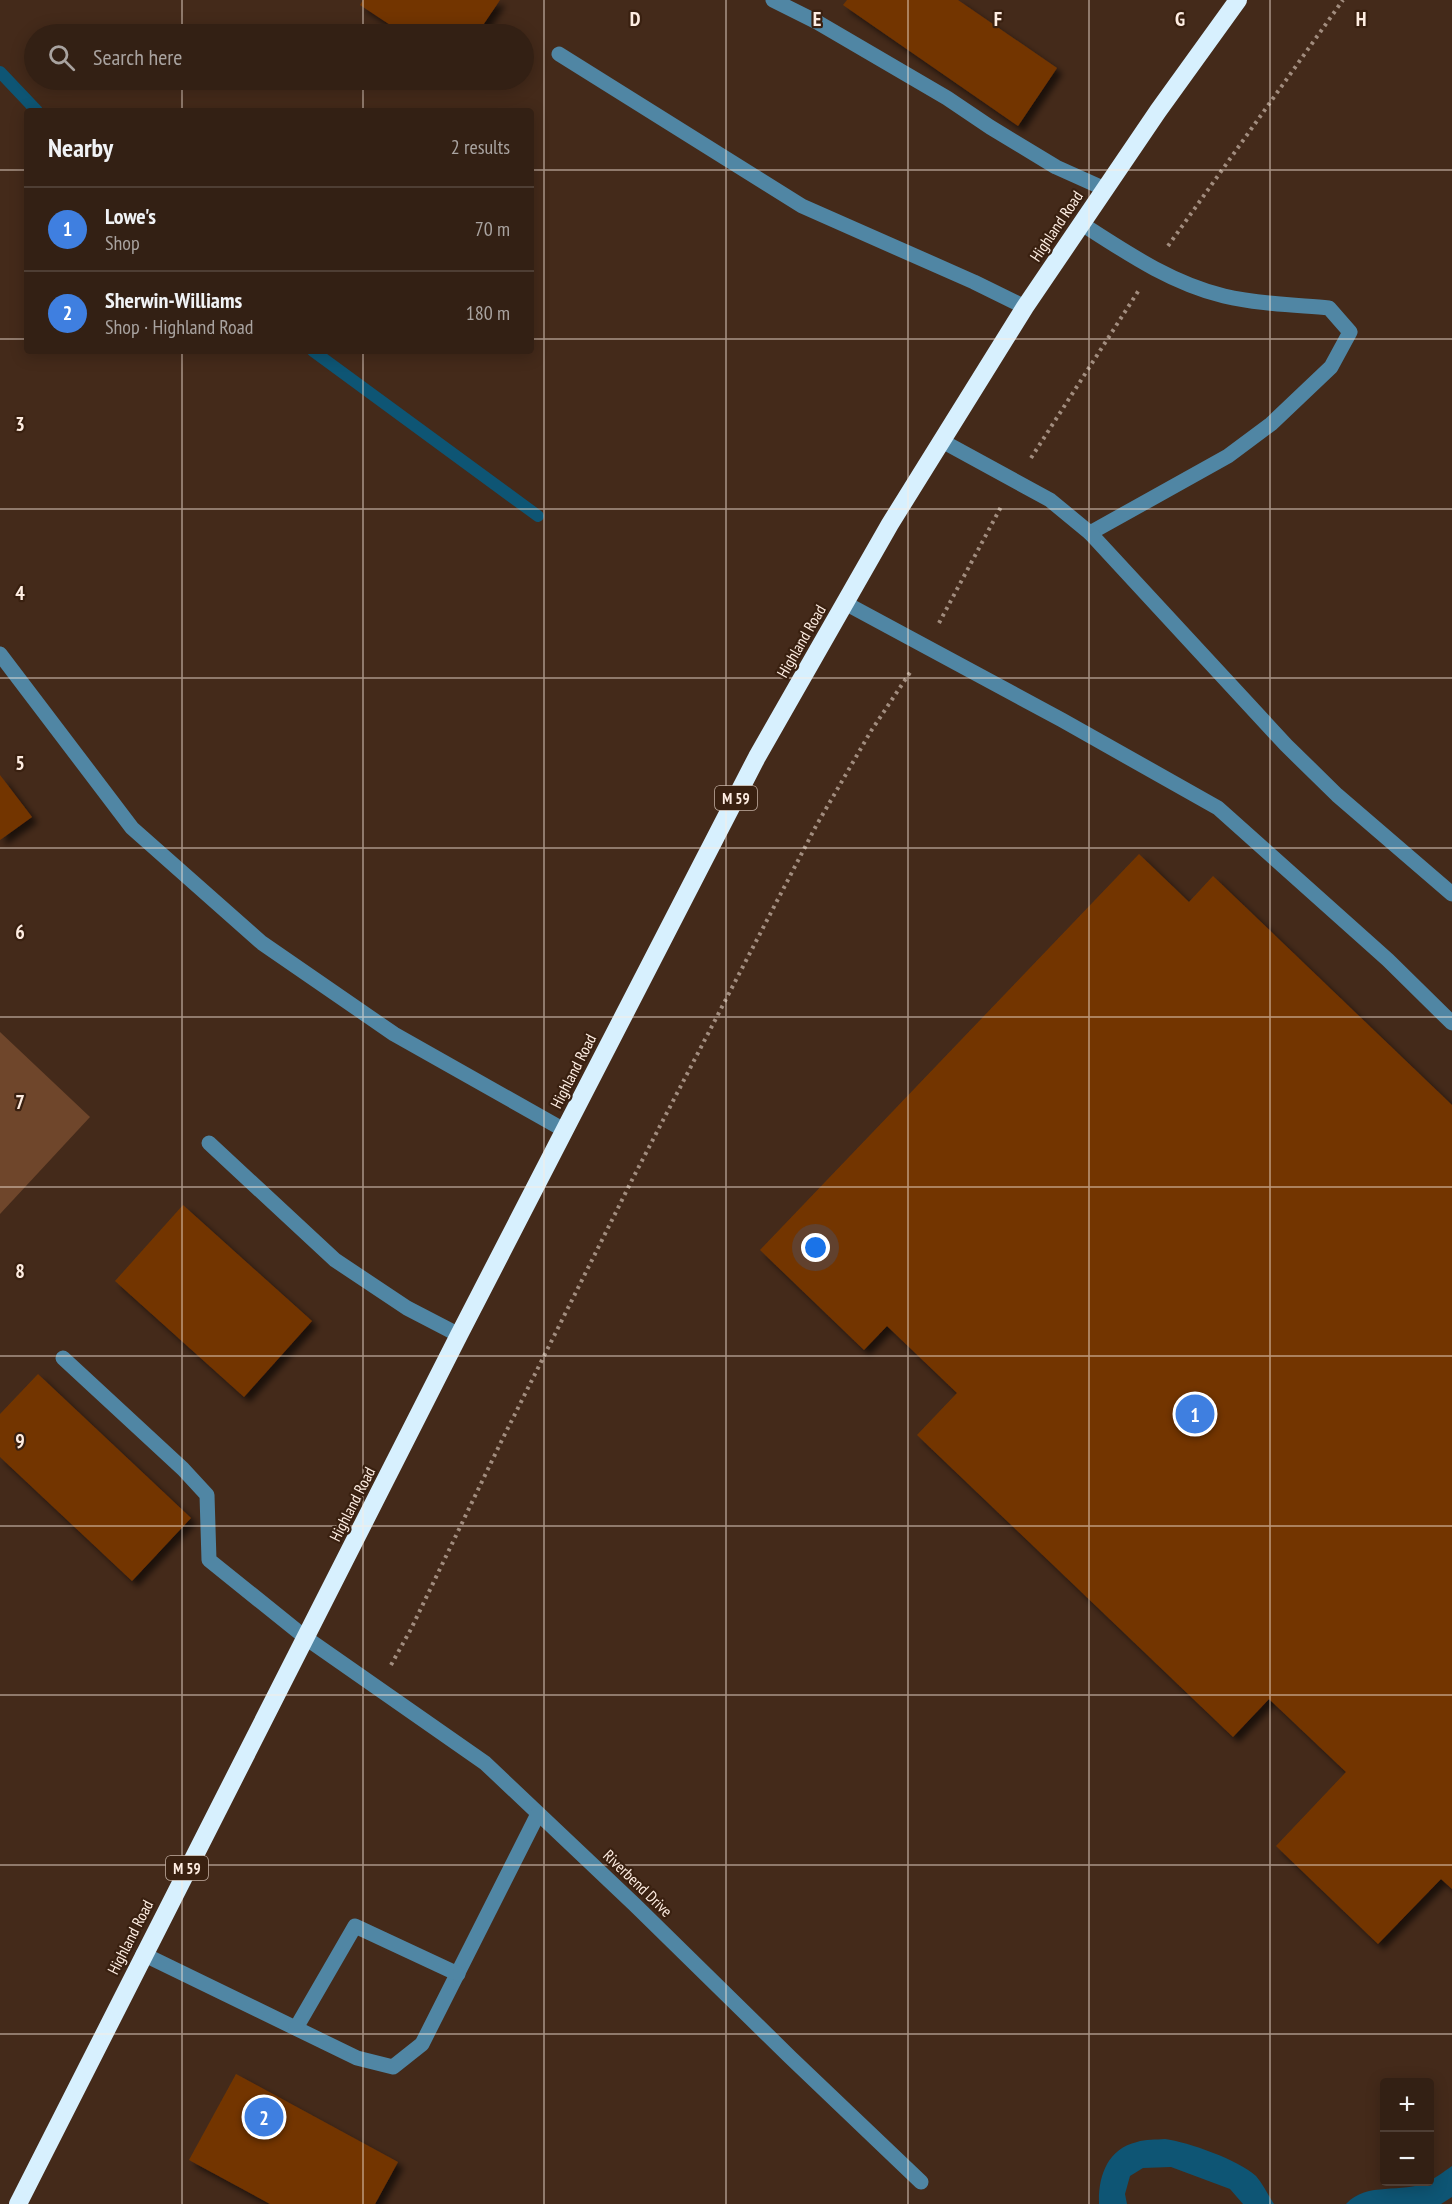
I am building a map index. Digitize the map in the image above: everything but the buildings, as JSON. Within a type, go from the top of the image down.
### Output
[{"type":"highway","name":"Highland Road","points":[[18,2204],[459,1335],[757,757],[890,524],[1026,307],[1158,111],[1238,0]]},
{"type":"lane","points":[[773,0],[817,22],[947,98],[1056,167],[1105,189]]},
{"type":"lane","points":[[559,54],[802,206],[1026,307]]},
{"type":"lane","points":[[1082,224],[1153,269],[1181,282],[1225,296],[1276,304],[1329,308],[1350,332],[1331,367],[1271,424],[1228,456],[1090,533]]},
{"type":"lane","points":[[942,441],[1050,500],[1090,533],[1286,746],[1336,795],[1452,894]]},
{"type":"lane","points":[[845,603],[1062,720],[1218,808],[1388,960],[1452,1023]]},
{"type":"lane","points":[[0,654],[132,828],[262,943],[394,1034],[564,1130]]},
{"type":"lane","points":[[209,1143],[335,1260],[407,1308],[459,1335]]},
{"type":"lane","name":"Riverbend Drive","points":[[63,1358],[183,1469],[207,1496],[209,1560],[306,1638],[485,1764],[635,1905],[921,2182]]},
{"type":"lane","points":[[143,1954],[357,2058],[393,2067],[422,2044],[538,1814]]},
{"type":"lane","points":[[297,2028],[355,1926],[458,1974]]},
{"type":"path","points":[[378,1688],[411,1629],[502,1440],[639,1167],[816,826],[876,722],[902,686],[959,589],[1016,481],[1153,269],[1343,0]]},
{"type":"shaded area","points":[[0,1032],[90,1117],[0,1214]]},
{"type":"water","points":[[1165,2139],[1187,2144],[1238,2164],[1259,2179],[1274,2204],[1243,2204],[1230,2189],[1171,2167],[1143,2168],[1130,2176],[1125,2194],[1127,2204],[1099,2204],[1103,2174],[1106,2166],[1118,2151],[1140,2141]]},
{"type":"water","points":[[1452,2166],[1452,2197],[1441,2204],[1346,2204],[1354,2197],[1374,2190],[1434,2186],[1434,2178]]},
{"type":"waterway","points":[[0,72],[34,108]]},
{"type":"waterway","points":[[317,354],[538,516]]},
{"type":"place","name":"Lowe's","points":[[1195,1414]]},
{"type":"place","name":"Sherwin-Williams","points":[[264,2117]]}]
